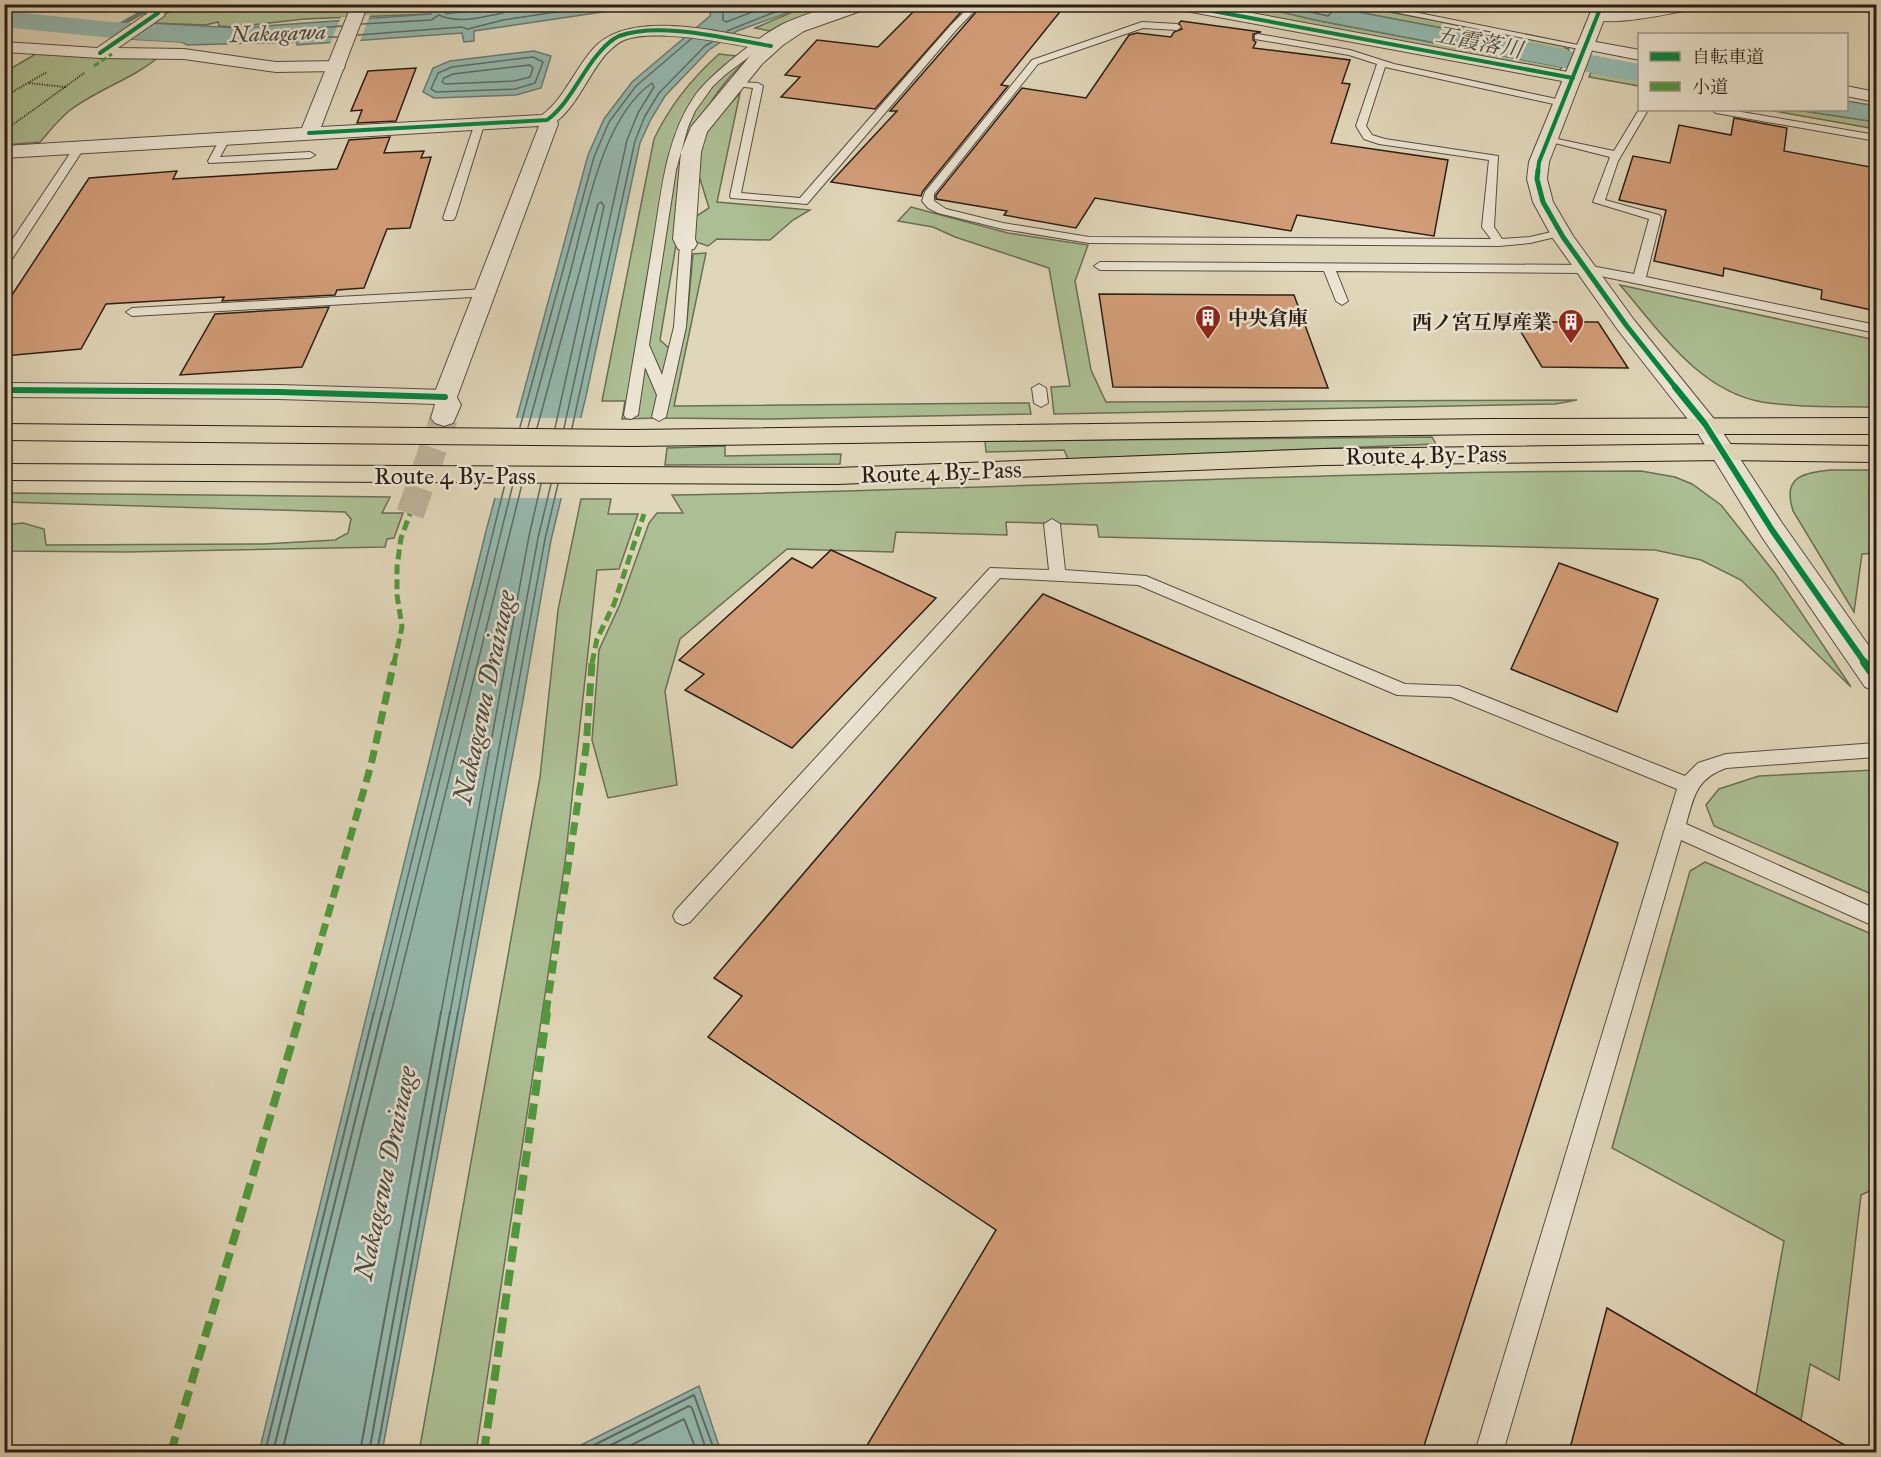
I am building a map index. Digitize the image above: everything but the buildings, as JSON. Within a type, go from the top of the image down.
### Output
[{"type":"highway","name":"Route 4 By-Pass","points":[[4,432],[471,436],[624,426],[1299,429],[1509,424],[1876,426]]},
{"type":"highway","name":"Route 4 By-Pass","points":[[4,472],[612,477],[849,476],[1324,456],[1725,452],[1876,454]]},
{"type":"street","points":[[4,152],[81,145],[547,120],[556,113],[582,72],[609,42],[633,33],[662,32],[762,45],[798,28],[867,4]]},
{"type":"street","points":[[1175,4],[1574,75]]},
{"type":"street","points":[[1695,4],[1614,17],[1600,10],[1539,162],[1537,179],[1543,202],[1560,233],[1626,325],[1725,452],[1772,530],[1876,679]]},
{"type":"street","points":[[100,53],[158,13],[158,10],[118,5]]},
{"type":"street","points":[[309,133],[359,5]]},
{"type":"street","points":[[686,244],[684,239],[691,152],[698,131],[739,84],[756,60],[762,45]]},
{"type":"street","points":[[4,47],[100,53],[184,54],[276,67],[338,62]]},
{"type":"street","points":[[1584,48],[1638,55]]},
{"type":"street","points":[[1848,92],[1876,97]]},
{"type":"street","points":[[4,390],[279,392],[444,408],[549,124],[547,120]]},
{"type":"lane","points":[[624,426],[642,344],[671,170],[679,134],[696,100],[714,78],[729,65],[762,45],[789,24],[846,4]]},
{"type":"lane","points":[[739,84],[758,86],[735,196],[802,202],[954,27],[977,4]]},
{"type":"lane","points":[[1358,4],[1584,48]]},
{"type":"lane","points":[[1177,27],[1142,25],[1035,62],[929,194],[928,201],[942,211],[1003,226],[1089,240],[1499,243],[1530,240],[1560,233]]},
{"type":"lane","points":[[1258,37],[1350,53],[1382,63],[1563,103]]},
{"type":"lane","points":[[1382,63],[1361,126],[1368,137],[1383,142],[1494,158],[1488,227],[1499,243]]},
{"type":"lane","points":[[1639,279],[1655,217],[1599,202],[1616,155],[1642,111]]},
{"type":"lane","points":[[1722,111],[1876,138]]},
{"type":"lane","points":[[449,218],[479,125]]},
{"type":"lane","points":[[226,138],[213,161],[310,155]]},
{"type":"lane","points":[[1548,140],[1616,155]]},
{"type":"lane","points":[[4,262],[81,145]]},
{"type":"lane","points":[[659,417],[680,327],[686,244]]},
{"type":"lane","points":[[1100,266],[1586,269],[1876,329]]},
{"type":"lane","points":[[1329,268],[1342,301]]},
{"type":"lane","points":[[132,312],[486,293]]},
{"type":"lane","points":[[642,344],[664,395]]},
{"type":"lane","points":[[1039,387],[1041,403]]},
{"type":"lane","points":[[1052,524],[1058,575]]},
{"type":"lane","points":[[683,916],[996,572],[1140,580],[1403,690],[1453,690],[1688,785]]},
{"type":"lane","points":[[1489,1452],[1688,785],[1705,768],[1726,761],[1876,750]]},
{"type":"lane","points":[[1675,828],[1876,918]]},
{"type":"path","points":[[175,9],[203,9]]},
{"type":"path","points":[[4,97],[81,52]]},
{"type":"path","points":[[4,130],[85,73]]},
{"type":"path","points":[[28,83],[65,87]]},
{"type":"green space","points":[[323,5],[321,12],[431,5],[431,14],[304,19],[234,27],[219,26],[218,22],[205,25],[152,23],[163,14],[177,10]]},
{"type":"green space","points":[[809,5],[857,5],[770,31],[755,28]]},
{"type":"green space","points":[[1194,5],[1250,5],[1320,21],[1562,67],[1558,72]]},
{"type":"green space","points":[[1321,5],[1353,5],[1565,45],[1565,48],[1569,49],[1568,52]]},
{"type":"green space","points":[[757,51],[723,86],[696,126],[660,340],[670,349],[655,418],[622,419],[625,401],[602,401],[654,139],[682,93],[719,54],[737,56]]},
{"type":"green space","points":[[39,52],[161,55],[139,71],[80,103],[57,122],[40,142],[5,145],[5,72]]},
{"type":"green space","points":[[1591,72],[1638,80],[1638,86],[1589,77]]},
{"type":"green space","points":[[740,93],[717,202],[810,210],[793,220],[770,240],[717,239],[708,246],[693,241],[695,217],[709,208],[696,166],[703,134]]},
{"type":"green space","points":[[1774,111],[1804,111],[1876,122],[1876,129]]},
{"type":"green space","points":[[911,207],[1008,233],[1088,245],[1075,281],[1091,370],[1106,402],[1577,400],[1555,404],[1054,414],[1051,387],[1070,386],[1049,268],[955,237],[933,227],[898,221]]},
{"type":"green space","points":[[706,253],[674,406],[1029,403],[1031,414],[770,419],[663,418],[687,320],[693,254]]},
{"type":"green space","points":[[1620,285],[1876,340],[1876,407],[1790,405],[1762,402],[1739,396],[1700,372],[1682,356]]},
{"type":"green space","points":[[1432,437],[1436,444],[1068,459],[1064,450],[986,452],[985,441]]},
{"type":"green space","points":[[725,446],[725,456],[841,454],[840,464],[665,465],[667,448]]},
{"type":"green space","points":[[1830,470],[1876,470],[1876,553],[1862,554],[1854,612],[1793,511],[1790,500],[1792,484],[1797,479],[1803,475]]},
{"type":"green space","points":[[1641,471],[1675,477],[1692,484],[1721,505],[1774,572],[1851,687],[1741,580],[1701,560],[1655,550],[1099,537],[1097,525],[1006,522],[1007,535],[896,532],[893,552],[787,549],[680,639],[665,691],[677,785],[608,798],[592,740],[599,650],[620,604],[649,523],[657,513],[683,513],[672,495],[1399,474]]},
{"type":"green space","points":[[5,493],[390,497],[382,513],[403,513],[394,538],[387,539],[385,547],[126,552],[5,551],[5,525],[23,523],[44,529],[46,545],[264,544],[335,540],[348,533],[351,519],[345,512],[5,502]]},
{"type":"green space","points":[[581,499],[611,499],[608,514],[638,514],[619,569],[597,570],[565,862],[476,1452],[419,1452],[540,777],[558,610]]},
{"type":"green space","points":[[1874,770],[1876,773],[1876,896],[1714,826],[1706,805],[1719,789],[1759,776]]},
{"type":"green space","points":[[1705,862],[1876,936],[1876,1188],[1861,1195],[1839,1380],[1810,1364],[1801,1420],[1756,1395],[1784,1241],[1612,1148],[1690,871]]},
{"type":"water","name":"Nakagawa","points":[[431,5],[445,5],[446,14],[518,5],[633,5],[609,11],[474,31],[474,41],[464,42],[462,33],[297,45],[297,42],[187,45],[182,42],[126,39],[151,23],[238,28],[431,14]]},
{"type":"water","name":"Nakagawa Drainage","points":[[707,5],[809,5],[737,31],[709,50],[665,96],[640,143],[586,396],[551,540],[382,1452],[259,1452],[486,531],[588,155],[604,119],[632,82],[710,16],[711,11]]},
{"type":"water","points":[[1250,5],[1321,5],[1568,52],[1562,67],[1320,21]]},
{"type":"water","points":[[534,51],[551,56],[541,88],[516,95],[434,98],[423,92],[433,68],[450,61]]},
{"type":"water","points":[[1596,57],[1638,65],[1638,80],[1591,72]]},
{"type":"water","points":[[1848,101],[1876,106],[1876,122],[1804,111],[1848,111]]},
{"type":"water","points":[[699,1386],[721,1452],[567,1452]]},
{"type":"pier","points":[[370,15],[359,44],[329,46],[341,17]]},
{"type":"pier","points":[[514,418],[583,418],[564,498],[492,498]]},
{"type":"waterway","points":[[111,30],[157,4]]},
{"type":"waterway","points":[[4,19],[111,30],[201,35]]},
{"type":"waterway","name":"五霞落川","points":[[1487,45],[1638,73]]},
{"type":"tunnel","points":[[410,514],[444,418]]},
{"type":"marked path","points":[[203,9],[284,4]]},
{"type":"marked path","points":[[94,66],[112,54]]},
{"type":"marked path","points":[[171,1452],[323,937],[371,765],[402,627],[397,595],[397,567],[401,538],[410,514]]},
{"type":"marked path","points":[[484,1452],[586,748],[592,663],[597,639],[614,604],[644,514]]},
{"type":"cycle path","points":[[100,53],[158,13],[155,9],[112,4]]},
{"type":"cycle path","points":[[1175,4],[1573,78]]},
{"type":"cycle path","points":[[1602,4],[1539,162],[1537,179],[1543,202],[1563,237],[1626,325],[1705,424],[1772,530],[1876,679]]},
{"type":"cycle path","points":[[309,133],[547,120],[564,103],[583,72],[605,46],[617,37],[631,33],[649,31],[692,34],[771,46]]},
{"type":"cycle path","points":[[4,390],[279,392],[445,397]]},
{"type":"place","name":"中央倉庫","points":[[1208,341]]},
{"type":"place","name":"西ノ宮互厚産業","points":[[1571,345]]}]
